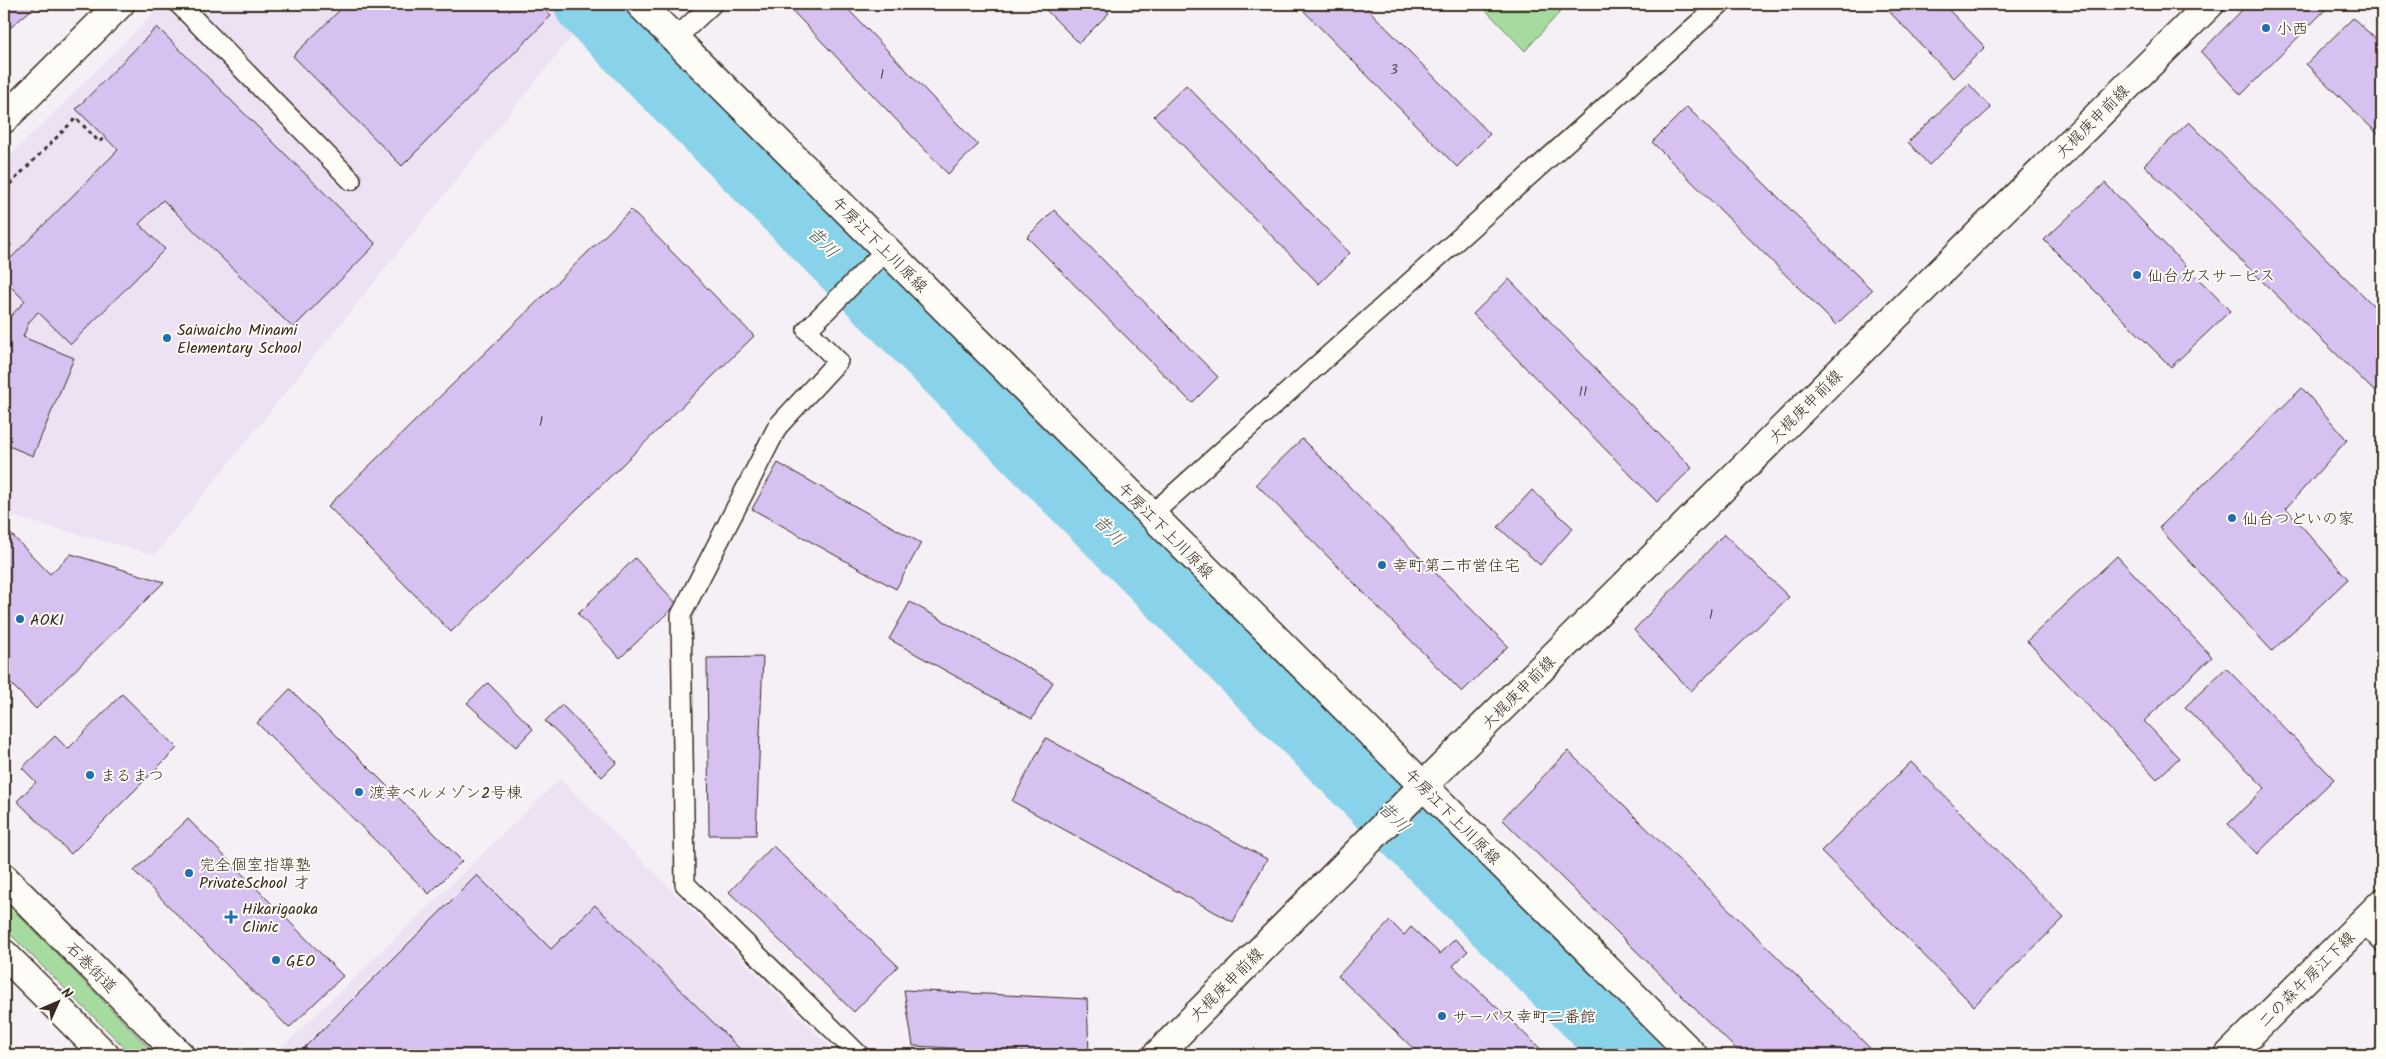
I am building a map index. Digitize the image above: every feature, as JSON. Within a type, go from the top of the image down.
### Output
[{"type":"street","points":[[7,107],[120,4]]},
{"type":"street","name":"午房江下上川原線","points":[[640,4],[675,39],[878,258],[1151,515],[1693,1055]]},
{"type":"street","name":"大梶庚申前線","points":[[1156,1055],[1400,808],[2210,4]]},
{"type":"street","name":"石巻街道","points":[[4,878],[180,1055]]},
{"type":"street","name":"二の森午房江下線","points":[[2229,1055],[2382,903]]},
{"type":"street","points":[[4,954],[105,1055]]},
{"type":"lane","points":[[179,4],[351,180]]},
{"type":"lane","points":[[675,39],[712,4]]},
{"type":"lane","points":[[1151,515],[1720,4]]},
{"type":"lane","points":[[859,1055],[685,884],[681,615],[778,426],[838,361],[807,330],[878,258]]},
{"type":"lane","points":[[2363,922],[2382,942]]},
{"type":"path","points":[[4,190],[76,118],[99,142],[104,138]]},
{"type":"path","points":[[4,239],[10,245],[4,251]]},
{"type":"shaded area","name":"Saiwaicho Minami Elementary School","points":[[163,4],[567,4],[584,21],[155,555],[4,514],[4,162]]},
{"type":"shaded area","points":[[560,779],[838,1055],[274,1055]]},
{"type":"green space","points":[[1480,4],[1567,4],[1525,51]]},
{"type":"green space","points":[[4,900],[156,1055],[132,1055],[4,928]]},
{"type":"building","points":[[4,4],[38,4],[4,33]]},
{"type":"building","points":[[346,4],[539,4],[551,16],[402,166],[293,56]]},
{"type":"building","points":[[786,4],[843,4],[978,145],[948,174]]},
{"type":"building","points":[[1040,4],[1100,4],[1109,13],[1079,43]]},
{"type":"building","points":[[1297,4],[1363,4],[1490,134],[1457,167]]},
{"type":"building","points":[[1882,4],[1943,4],[1985,47],[1953,78]]},
{"type":"building","name":"小西","points":[[2248,4],[2331,4],[2241,95],[2201,52]]},
{"type":"building","points":[[2353,18],[2382,45],[2382,138],[2306,64]]},
{"type":"building","points":[[157,27],[376,244],[293,328],[163,200],[139,224],[165,249],[71,344],[38,312],[29,322],[23,337],[74,358],[33,456],[4,444],[4,320],[6,321],[25,301],[4,280],[4,265],[118,150],[76,109]]},
{"type":"building","points":[[1969,84],[1991,108],[1929,165],[1908,142]]},
{"type":"building","points":[[1186,85],[1350,253],[1319,284],[1154,116]]},
{"type":"building","points":[[1687,107],[1872,290],[1836,325],[1652,142]]},
{"type":"building","points":[[2189,122],[2382,314],[2382,383],[2374,391],[2144,165]]},
{"type":"building","points":[[2105,183],[2230,311],[2171,367],[2044,240]]},
{"type":"building","points":[[631,210],[754,336],[451,632],[328,506]]},
{"type":"building","points":[[1054,210],[1218,377],[1192,403],[1027,237]]},
{"type":"building","points":[[1509,279],[1692,468],[1657,502],[1473,314]]},
{"type":"building","name":"仙台つどいの家","points":[[2302,388],[2347,440],[2286,508],[2348,579],[2272,651],[2159,528]]},
{"type":"building","name":"幸町第二市営住宅","points":[[1302,439],[1508,646],[1462,692],[1256,484]]},
{"type":"building","points":[[778,463],[921,543],[896,589],[752,509]]},
{"type":"building","points":[[1532,490],[1573,528],[1540,565],[1498,527]]},
{"type":"building","points":[[5,528],[50,574],[71,554],[164,582],[36,709],[4,677]]},
{"type":"building","points":[[1724,534],[1789,597],[1691,691],[1634,630]]},
{"type":"building","points":[[2117,556],[2212,657],[2144,721],[2179,758],[2157,779],[2027,641]]},
{"type":"building","points":[[635,558],[677,604],[620,658],[578,614]]},
{"type":"building","points":[[910,602],[1053,682],[1032,719],[889,639]]},
{"type":"building","points":[[763,657],[756,835],[709,835],[707,658]]},
{"type":"building","points":[[2226,668],[2334,779],[2257,854],[2228,824],[2265,788],[2185,707]]},
{"type":"building","points":[[488,683],[533,729],[516,747],[467,703]]},
{"type":"building","name":"渡幸ベルメゾン2号棟","points":[[290,689],[462,861],[429,894],[257,723]]},
{"type":"building","name":"まるまつ","points":[[122,694],[177,748],[71,854],[17,801],[36,782],[22,768],[55,736],[68,749]]},
{"type":"building","points":[[562,705],[617,762],[602,777],[545,721]]},
{"type":"building","points":[[1046,738],[1267,859],[1233,922],[1012,801]]},
{"type":"building","points":[[1568,751],[1877,1055],[1742,1055],[1502,819]]},
{"type":"building","points":[[1911,762],[2064,918],[1974,1006],[1821,851]]},
{"type":"building","points":[[188,819],[343,976],[289,1028],[134,871]]},
{"type":"building","points":[[773,846],[898,966],[854,1012],[729,892]]},
{"type":"building","points":[[477,875],[551,949],[595,905],[746,1055],[297,1055]]},
{"type":"building","name":"サーパス幸町二番館","points":[[1390,921],[1404,935],[1411,927],[1440,954],[1455,939],[1468,951],[1453,966],[1547,1055],[1420,1055],[1338,976]]},
{"type":"building","points":[[904,990],[1087,999],[1089,1055],[913,1046]]},
{"type":"waterway","name":"昔川","points":[[587,4],[1630,1055]]},
{"type":"place","name":"小西","points":[[2266,28]]},
{"type":"place","name":"仙台ガスサービス","points":[[2137,275]]},
{"type":"place","name":"Saiwaicho Minami Elementary School","points":[[167,338]]},
{"type":"place","name":"仙台つどいの家","points":[[2232,518]]},
{"type":"place","name":"幸町第二市営住宅","points":[[1382,565]]},
{"type":"place","name":"AOKI","points":[[20,619]]},
{"type":"place","name":"まるまつ","points":[[90,775]]},
{"type":"place","name":"渡幸ベルメゾン2号棟","points":[[359,792]]},
{"type":"place","name":"完全個室指導塾 PrivateSchool 才","points":[[189,873]]},
{"type":"place","name":"Hikarigaoka Clinic","points":[[231,917]]},
{"type":"place","name":"GEO","points":[[276,960]]},
{"type":"place","name":"サーパス幸町二番館","points":[[1442,1016]]}]
